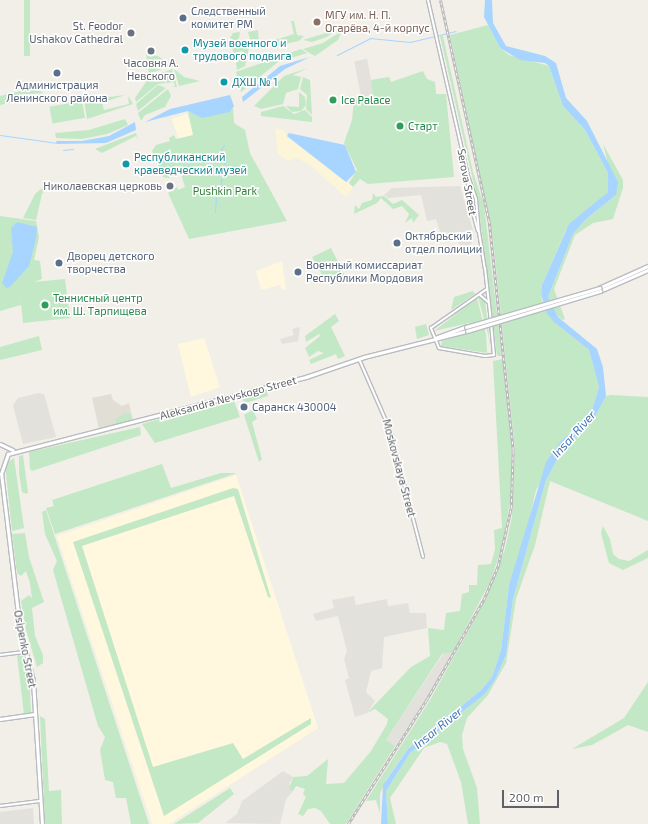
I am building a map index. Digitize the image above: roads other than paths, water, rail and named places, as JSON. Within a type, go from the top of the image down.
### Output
[{"type":"main road","points":[[599,289],[627,278],[648,266]]},
{"type":"main road","points":[[599,289],[648,270]]},
{"type":"main road","name":"Aleksandra Nevskogo Street","points":[[18,450],[128,425],[306,377],[359,359],[467,329],[599,289]]},
{"type":"main road","points":[[2,446],[18,450]]},
{"type":"main road","points":[[1,473],[6,458],[2,446]]},
{"type":"main road","points":[[0,462],[18,450]]},
{"type":"main road","name":"Osipenko Street","points":[[1,473],[20,624],[33,681],[42,824]]},
{"type":"main road","points":[[0,719],[35,714]]},
{"type":"street","name":"Serova Street","points":[[428,0],[468,176],[469,198],[479,232],[489,303],[494,355],[485,356],[439,348],[435,338]]},
{"type":"street","points":[[468,176],[476,199],[479,232]]},
{"type":"street","points":[[469,198],[474,196],[476,199]]},
{"type":"street","points":[[482,292],[486,282]]},
{"type":"street","points":[[435,338],[431,328],[487,289]]},
{"type":"street","points":[[477,296],[484,295],[489,303]]},
{"type":"street","name":"Moskovskaya Street","points":[[359,359],[390,430],[423,557]]},
{"type":"street","points":[[0,656],[26,652]]},
{"type":"street","points":[[0,806],[40,801]]},
{"type":"water","name":"Insar River","points":[[485,0],[492,0],[493,23],[506,46],[545,56],[556,63],[566,98],[587,121],[618,182],[616,195],[585,220],[573,234],[548,297],[558,317],[597,349],[603,367],[606,396],[595,417],[564,447],[546,480],[513,599],[506,655],[495,680],[485,694],[410,753],[386,791],[388,824],[381,824],[383,785],[408,749],[480,691],[492,677],[501,650],[509,585],[546,462],[561,441],[584,421],[593,407],[599,387],[589,350],[554,322],[547,314],[541,294],[542,285],[569,224],[608,192],[608,173],[585,130],[563,106],[549,66],[545,63],[520,60],[500,48],[484,17]]},
{"type":"water","points":[[310,57],[285,69],[243,102],[242,97],[280,66]]},
{"type":"water","points":[[230,95],[234,106],[230,112],[202,118],[188,111],[145,122],[170,109]]},
{"type":"water","points":[[135,122],[136,130],[106,143],[57,144],[56,141],[82,141],[109,136]]},
{"type":"water","points":[[289,133],[345,145],[356,172],[346,182],[287,136]]},
{"type":"water","points":[[17,222],[37,227],[36,239],[29,266],[10,287],[6,288],[2,283],[13,252],[11,228]]},
{"type":"waterway","points":[[337,55],[370,38],[410,42],[456,31]]},
{"type":"waterway","points":[[0,135],[57,143]]},
{"type":"waterway","points":[[224,145],[221,150],[224,164]]},
{"type":"waterway","points":[[63,150],[73,149]]},
{"type":"waterway","points":[[220,186],[224,166]]},
{"type":"waterway","points":[[218,192],[219,188]]},
{"type":"waterway","points":[[215,212],[216,198]]},
{"type":"railway","points":[[348,824],[427,699],[484,599],[498,566],[511,508],[513,450],[489,222],[440,0]]},
{"type":"place","name":"Следственный комитет РМ","points":[[183,18]]},
{"type":"place","name":"МГУ им. Н. П. Огарёва, 4-й корпус","points":[[317,22]]},
{"type":"place","name":"St. Feodor Ushakov Cathedral","points":[[131,33]]},
{"type":"place","name":"Музей военного и трудового подвига","points":[[185,50]]},
{"type":"place","name":"Часовня А. Невского","points":[[151,51]]},
{"type":"place","name":"Администрация Ленинского района","points":[[57,73]]},
{"type":"place","name":"ДХШ № 1","points":[[224,82]]},
{"type":"place","name":"Ice Palace","points":[[333,100]]},
{"type":"place","name":"Старт","points":[[400,126]]},
{"type":"place","name":"Республиканский краеведческий музей","points":[[126,164]]},
{"type":"place","name":"Николаевская церковь","points":[[170,186]]},
{"type":"place","name":"Октябрьский отдел полиции","points":[[397,243]]},
{"type":"place","name":"Дворец детского творчества","points":[[59,263]]},
{"type":"place","name":"Военный комиссариат Республики Мордовия","points":[[298,272]]},
{"type":"place","name":"Теннисный центр им. Ш. Тарпищева","points":[[45,305]]},
{"type":"place","name":"Саранск 430004","points":[[244,407]]},
{"type":"park label","name":"Pushkin Park","points":[[225,191]]}]
